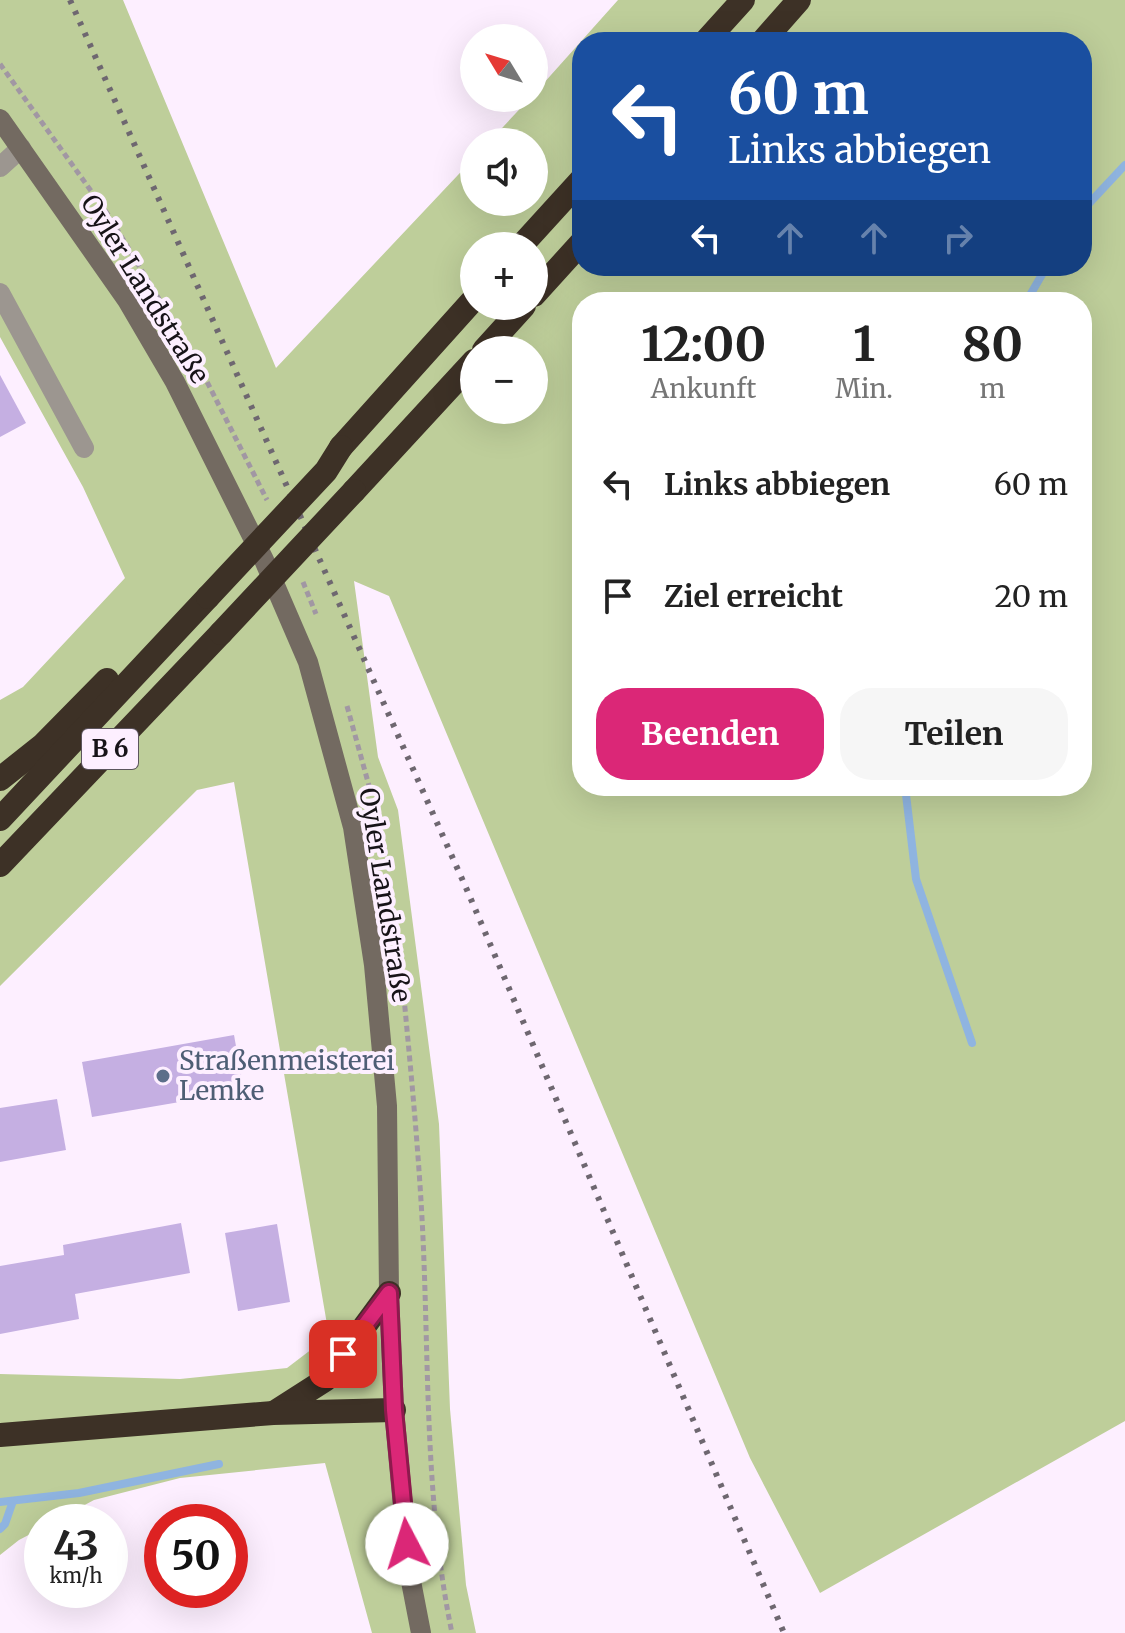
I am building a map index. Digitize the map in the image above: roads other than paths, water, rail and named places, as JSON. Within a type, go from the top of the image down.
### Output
[{"type":"highway","points":[[714,32],[743,0]]},
{"type":"highway","points":[[771,32],[799,0]]},
{"type":"highway","points":[[534,232],[572,190]]},
{"type":"highway","points":[[548,280],[572,253]]},
{"type":"highway","name":"B 6","points":[[0,819],[204,590],[326,471],[341,447],[460,315]]},
{"type":"highway","points":[[497,336],[511,320]]},
{"type":"highway","name":"B 6","points":[[0,865],[460,376]]},
{"type":"highway","points":[[0,779],[43,745],[204,590]]},
{"type":"highway","points":[[273,1413],[325,1380],[389,1293]]},
{"type":"highway","points":[[0,1435],[273,1413],[394,1410]]},
{"type":"main road","name":"Oyler Landstraße","points":[[0,119],[127,300],[175,382],[245,520],[308,662],[353,827],[374,965],[387,1106],[394,1410],[409,1571],[421,1633]]},
{"type":"street","points":[[0,167],[21,148]]},
{"type":"street","points":[[0,293],[84,448]]},
{"type":"waterway","points":[[1092,200],[1125,165]]},
{"type":"waterway","points":[[1032,292],[1041,276]]},
{"type":"waterway","points":[[906,796],[916,879],[972,1043]]},
{"type":"waterway","points":[[0,1502],[79,1493],[219,1464]]},
{"type":"waterway","points":[[0,1529],[5,1524],[13,1501]]},
{"type":"railway","points":[[70,0],[467,890],[784,1633]]},
{"type":"place","name":"Straßenmeisterei Lemke","points":[[163,1076]]}]
